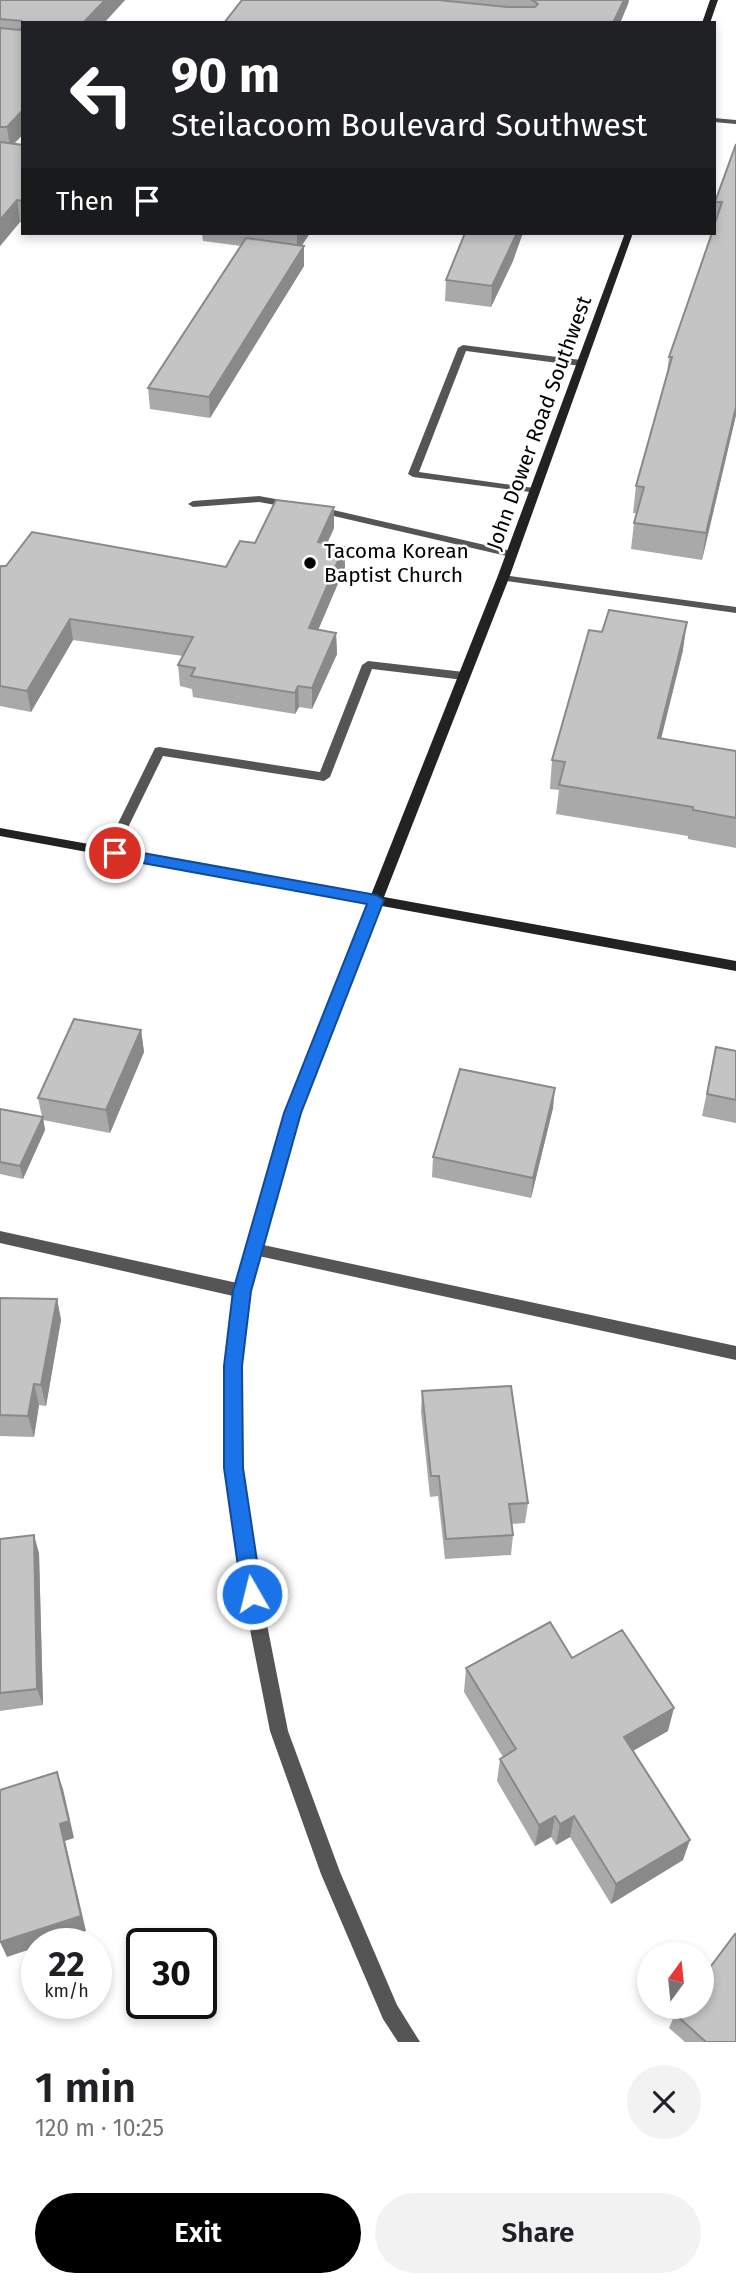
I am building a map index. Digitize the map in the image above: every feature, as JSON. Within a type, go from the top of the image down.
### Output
[{"type":"street","points":[[707,21],[714,0]]},
{"type":"street","points":[[716,120],[736,122]]},
{"type":"street","name":"John Dower Road Southwest","points":[[376,900],[503,578],[628,235]]},
{"type":"street","points":[[534,491],[413,474],[463,348],[581,363]]},
{"type":"street","points":[[193,504],[259,499],[336,513],[511,554]]},
{"type":"street","points":[[503,578],[736,610]]},
{"type":"street","points":[[110,852],[159,751],[324,777],[368,665],[464,676]]},
{"type":"street","points":[[0,832],[736,967]]},
{"type":"street","points":[[376,900],[307,1073],[286,1134],[242,1291],[233,1366],[233,1468],[252,1594],[279,1731],[331,1874],[390,2012],[410,2042]]},
{"type":"street","points":[[0,1237],[242,1291]]},
{"type":"street","points":[[254,1249],[736,1353]]},
{"type":"building","points":[[0,0],[105,0],[85,21],[0,19]]},
{"type":"building","points":[[242,0],[438,0],[535,7],[538,4],[532,0],[624,0],[614,21],[226,21]]},
{"type":"building","points":[[0,28],[20,30],[21,112],[7,127],[0,127]]},
{"type":"building","points":[[0,142],[21,145],[21,201],[17,200],[0,220]]},
{"type":"building","points":[[736,144],[736,407],[706,533],[634,523],[644,487],[636,486],[672,357],[669,357],[711,235],[716,235],[716,220],[722,202],[716,202]]},
{"type":"building","points":[[464,235],[516,235],[492,286],[446,280]]},
{"type":"building","points":[[246,238],[304,246],[209,397],[148,388]]},
{"type":"building","points":[[276,500],[334,507],[318,542],[344,547],[309,628],[336,633],[312,688],[298,686],[295,693],[191,676],[195,668],[178,665],[193,637],[70,619],[27,691],[0,686],[0,568],[6,566],[32,532],[226,567],[240,541],[255,543]]},
{"type":"building","points":[[609,610],[687,622],[658,738],[736,751],[736,818],[693,810],[693,807],[559,785],[565,762],[552,760],[589,630],[602,632]]},
{"type":"building","points":[[74,1019],[141,1030],[106,1110],[38,1098]]},
{"type":"building","points":[[716,1047],[736,1051],[736,1100],[707,1094]]},
{"type":"building","points":[[460,1069],[555,1088],[533,1178],[433,1157]]},
{"type":"building","points":[[0,1109],[43,1117],[20,1166],[0,1162]]},
{"type":"building","points":[[0,1298],[57,1299],[41,1385],[34,1384],[28,1416],[0,1415]]},
{"type":"building","points":[[511,1386],[528,1503],[509,1504],[513,1535],[446,1539],[439,1476],[431,1476],[422,1391]]},
{"type":"building","points":[[34,1535],[37,1689],[0,1693],[0,1539]]},
{"type":"building","points":[[550,1622],[572,1658],[622,1630],[674,1708],[624,1737],[690,1840],[616,1884],[574,1816],[560,1824],[555,1816],[539,1825],[500,1759],[516,1749],[466,1668]]},
{"type":"building","points":[[57,1772],[69,1821],[60,1824],[81,1916],[44,1928],[21,1928],[21,1935],[0,1942],[0,1790]]},
{"type":"building","points":[[735,1934],[736,2042],[706,2042],[682,2020],[714,2020],[714,1962]]},
{"type":"place","name":"Tacoma Korean Baptist Church","points":[[310,563]]},
{"type":"route","points":[[115,853],[376,900],[293,1113],[242,1291],[233,1366],[233,1468],[252,1594]]}]
